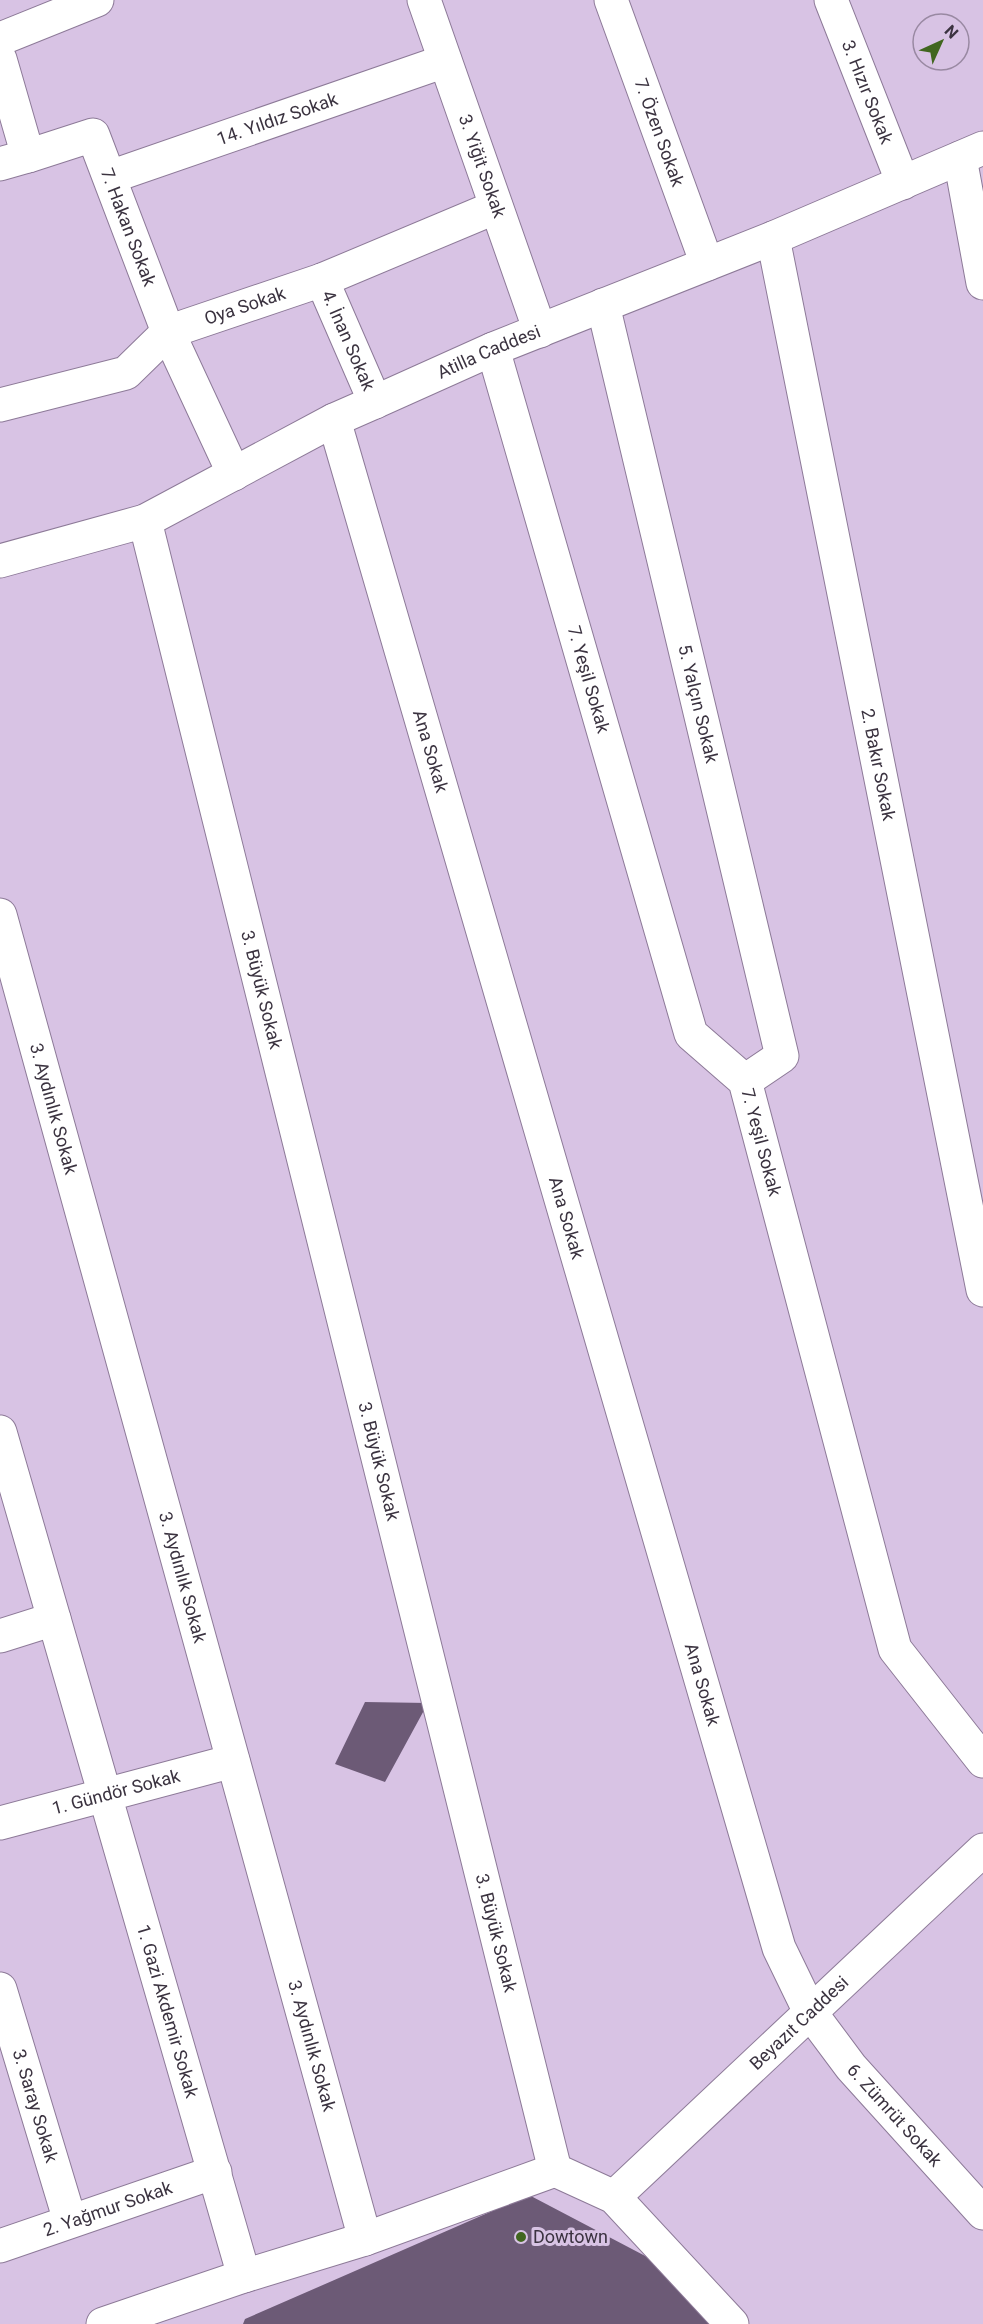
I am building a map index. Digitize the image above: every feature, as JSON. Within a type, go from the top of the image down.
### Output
[{"type":"street","points":[[0,39],[97,0]]},
{"type":"street","name":"3. Yiğit Sokak","points":[[424,0],[540,331]]},
{"type":"street","name":"7. Özen Sokak","points":[[611,0],[707,264]]},
{"type":"street","name":"3. Hızır Sokak","points":[[831,0],[903,183]]},
{"type":"street","name":"7. Hakan Sokak","points":[[0,59],[14,160],[93,135],[168,332],[234,474]]},
{"type":"street","name":"14. Yıldız Sokak","points":[[110,177],[445,61]]},
{"type":"street","points":[[971,153],[983,283]]},
{"type":"street","name":"Atilla Caddesi","points":[[0,561],[145,521],[334,420],[493,350],[773,238],[971,153]]},
{"type":"street","name":"Oya Sokak","points":[[0,405],[126,373],[168,332],[322,280],[496,207]]},
{"type":"street","name":"2. Bakır Sokak","points":[[773,238],[983,1290]]},
{"type":"street","name":"4. İnan Sokak","points":[[322,280],[375,402]]},
{"type":"street","name":"5. Yalçın Sokak","points":[[603,305],[782,1056],[745,1081]]},
{"type":"street","name":"7. Yeşil Sokak","points":[[493,350],[691,1034],[745,1081],[895,1649],[983,1761]]},
{"type":"street","name":"Ana Sokak","points":[[334,420],[775,1936],[810,2012]]},
{"type":"street","name":"3. Büyük Sokak","points":[[145,521],[555,2170]]},
{"type":"street","name":"3. Aydınlık Sokak","points":[[2,929],[365,2239]]},
{"type":"street","name":"1. Gazi Akdemir Sokak","points":[[0,1432],[244,2276]]},
{"type":"street","points":[[0,1636],[54,1619]]},
{"type":"street","name":"1. Gündör Sokak","points":[[0,1823],[233,1761]]},
{"type":"street","name":"Beyazıt Caddesi","points":[[614,2197],[983,1850]]},
{"type":"street","name":"3. Saray Sokak","points":[[0,1989],[70,2222]]},
{"type":"street","name":"6. Zümrüt Sokak","points":[[810,2012],[851,2067],[983,2213]]},
{"type":"street","points":[[103,2324],[244,2276],[365,2239],[555,2170],[614,2197],[732,2324]]},
{"type":"street","name":"2. Yağmur Sokak","points":[[0,2246],[214,2172]]},
{"type":"building","points":[[365,1702],[428,1703],[385,1782],[335,1764]]},
{"type":"building","name":"Dowtown","points":[[529,2195],[691,2280],[730,2324],[243,2324],[245,2319]]},
{"type":"place","name":"Dowtown","points":[[521,2237]]}]
